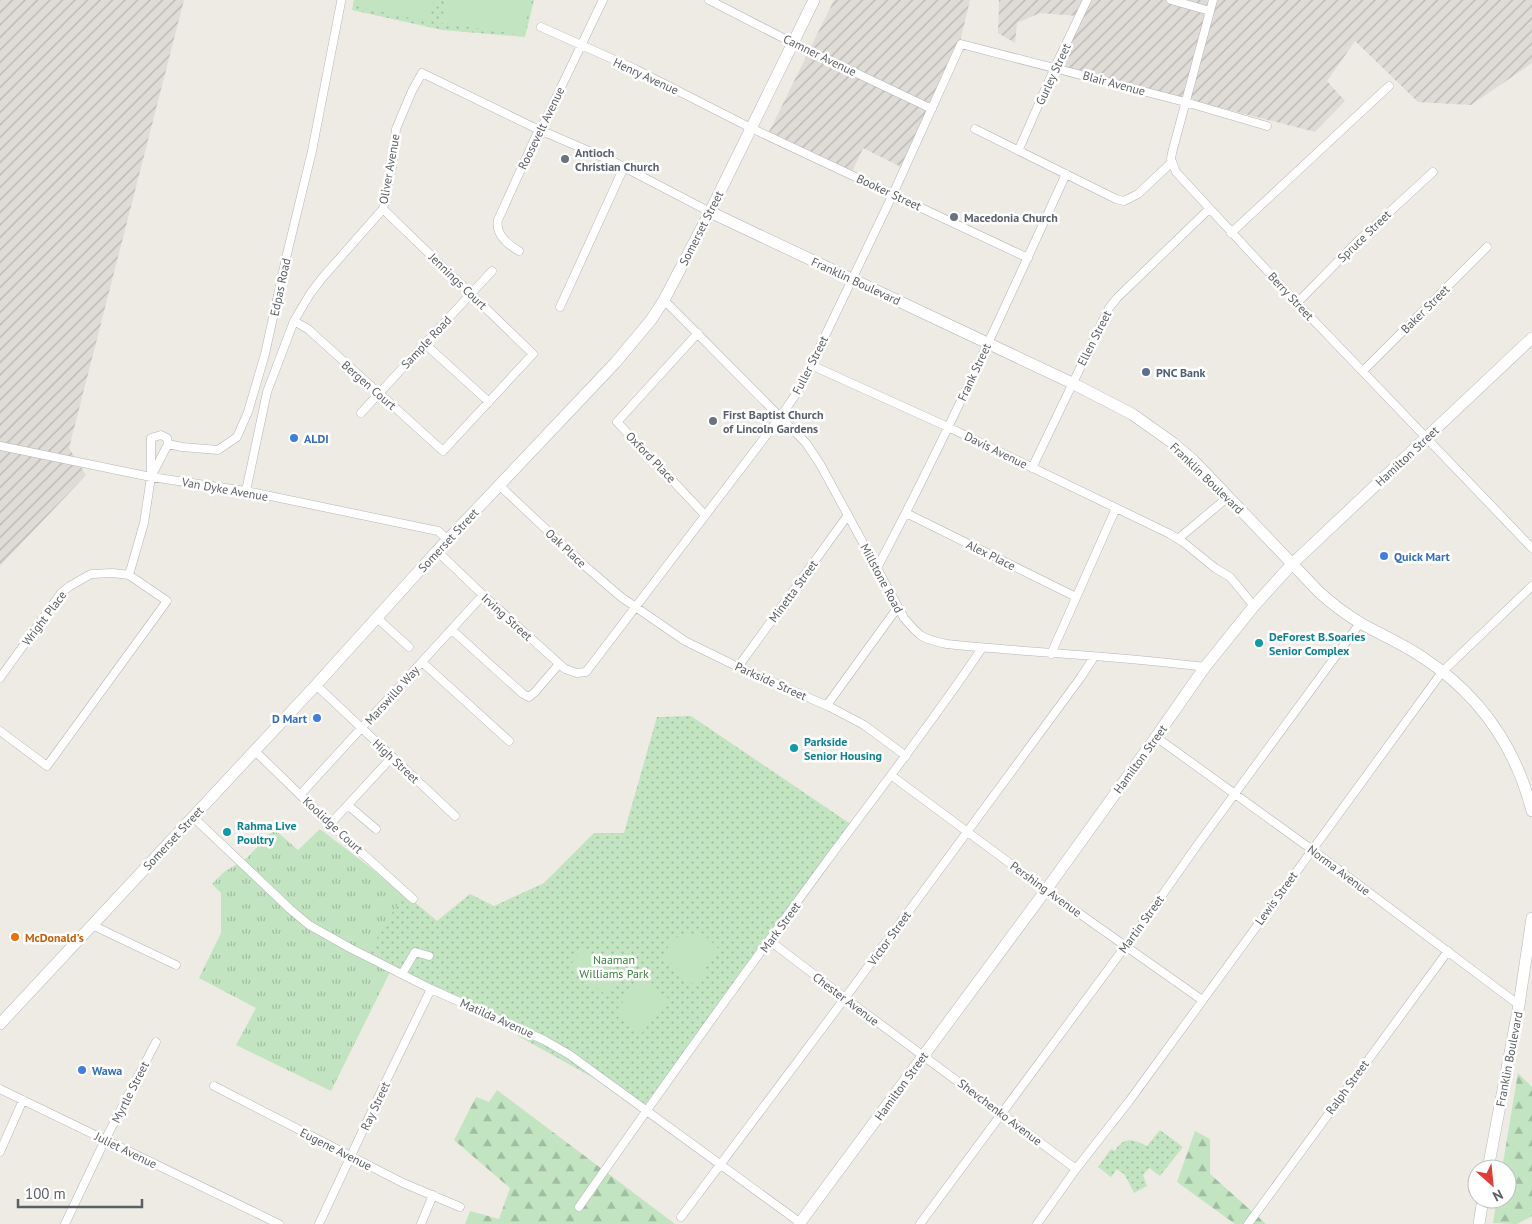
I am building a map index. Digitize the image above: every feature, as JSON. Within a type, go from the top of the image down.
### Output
[{"type":"main road","name":"Somerset Street","points":[[0,1024],[316,685],[437,551],[615,363],[651,320],[664,300],[710,212],[814,0]]},
{"type":"main road","name":"Franklin Boulevard","points":[[710,212],[1072,383],[1132,414],[1173,443],[1194,461],[1330,602],[1360,623],[1422,656],[1464,689],[1490,718],[1510,749],[1532,811]]},
{"type":"main road","name":"Hamilton Street","points":[[801,1223],[1046,890],[1205,667],[1254,606],[1292,564],[1532,338]]},
{"type":"main road","name":"Franklin Boulevard","points":[[1490,1159],[1520,1005],[1532,918]]},
{"type":"main road","points":[[1479,1224],[1481,1209]]},
{"type":"street","name":"Roosevelt Avenue","points":[[519,251],[504,240],[497,225],[536,136],[603,0]]},
{"type":"street","name":"Camner Avenue","points":[[709,0],[793,43],[932,109]]},
{"type":"street","name":"Gurley Street","points":[[1019,149],[1055,67],[1088,0]]},
{"type":"street","points":[[1170,0],[1210,10]]},
{"type":"street","points":[[975,129],[1019,149],[1116,199],[1124,201],[1138,194],[1172,162],[1172,153],[1213,0]]},
{"type":"street","name":"Edpas Road","points":[[152,477],[151,438],[161,435],[167,438],[168,444],[218,450],[237,437],[248,412],[265,354],[312,150],[341,2]]},
{"type":"street","name":"Henry Avenue","points":[[541,28],[635,69],[751,128]]},
{"type":"street","name":"Blair Avenue","points":[[961,44],[1055,67],[1267,126]]},
{"type":"street","name":"Fuller Street","points":[[582,673],[592,665],[781,416],[800,388],[893,194],[961,44]]},
{"type":"street","name":"Oliver Avenue","points":[[246,491],[267,392],[294,321],[323,277],[382,210],[392,167],[396,129],[412,91],[422,74],[540,131],[624,168],[710,212]]},
{"type":"street","points":[[1231,233],[1389,86]]},
{"type":"street","name":"Booker Street","points":[[751,128],[1028,258]]},
{"type":"street","name":"Berry Street","points":[[1172,162],[1176,172],[1231,233],[1532,548]]},
{"type":"street","points":[[560,307],[624,168]]},
{"type":"street","name":"Spruce Street","points":[[1297,303],[1358,242],[1433,172]]},
{"type":"street","name":"Frank Street","points":[[877,568],[906,513],[988,344],[1066,174]]},
{"type":"street","name":"Ellen Street","points":[[1032,468],[1100,323],[1116,298],[1209,209]]},
{"type":"street","name":"Jennings Court","points":[[382,210],[533,354],[490,402]]},
{"type":"street","name":"Baker Street","points":[[1362,371],[1487,248]]},
{"type":"street","name":"Sample Road","points":[[361,413],[492,272]]},
{"type":"street","name":"Millstone Road","points":[[664,300],[806,443],[820,464],[904,618],[918,635],[931,641],[982,648],[1205,667]]},
{"type":"street","name":"Bergen Court","points":[[294,321],[308,328],[371,388],[379,393],[443,451],[490,402]]},
{"type":"street","name":"Oxford Place","points":[[698,333],[617,422],[705,515]]},
{"type":"street","points":[[425,344],[490,402]]},
{"type":"street","name":"Davis Avenue","points":[[811,365],[948,427],[1178,539],[1230,578],[1254,606]]},
{"type":"street","points":[[0,731],[46,766],[167,601],[129,575],[144,523],[152,477],[168,444]]},
{"type":"street","name":"Van Dyke Avenue","points":[[0,446],[152,477],[246,491],[438,531],[448,540]]},
{"type":"street","name":"Oak Place","points":[[499,485],[585,566],[636,607]]},
{"type":"street","points":[[1178,539],[1228,497]]},
{"type":"street","points":[[1051,654],[1116,508]]},
{"type":"street","name":"Alex Place","points":[[906,513],[1076,598]]},
{"type":"street","name":"Minetta Street","points":[[738,666],[848,515]]},
{"type":"street","name":"Irving Street","points":[[437,551],[559,664],[577,673],[582,673]]},
{"type":"street","name":"Wright Place","points":[[0,678],[61,593],[91,574],[113,573],[129,575]]},
{"type":"street","name":"Lewis Street","points":[[1037,1224],[1076,1169],[1130,1100],[1311,849],[1442,672],[1532,586]]},
{"type":"street","name":"Marswillo Way","points":[[300,795],[483,595]]},
{"type":"street","name":"Parkside Street","points":[[636,607],[685,641],[827,705],[864,725],[906,756]]},
{"type":"street","points":[[827,705],[898,607]]},
{"type":"street","points":[[377,618],[409,648]]},
{"type":"street","name":"Martin Street","points":[[920,1224],[1001,1112],[1125,947],[1234,794],[1360,623]]},
{"type":"street","points":[[452,630],[523,694],[528,696],[535,692],[559,664]]},
{"type":"street","name":"Mark Street","points":[[579,1207],[646,1110],[892,776],[982,648]]},
{"type":"street","name":"Victor Street","points":[[681,1217],[845,998],[1094,657]]},
{"type":"street","points":[[422,662],[509,742]]},
{"type":"street","name":"High Street","points":[[316,685],[455,816]]},
{"type":"street","name":"Norma Avenue","points":[[1156,737],[1311,849],[1520,1005]]},
{"type":"street","name":"Koolidge Court","points":[[254,750],[330,824],[413,899]]},
{"type":"street","points":[[330,824],[392,757]]},
{"type":"street","name":"Pershing Avenue","points":[[892,776],[1046,890],[1202,1000]]},
{"type":"street","points":[[345,808],[350,807],[354,809],[376,828]]},
{"type":"street","name":"Matilda Avenue","points":[[193,817],[290,910],[309,925],[432,989],[544,1040],[590,1068],[801,1223]]},
{"type":"street","points":[[92,925],[176,965]]},
{"type":"street","name":"Chester Avenue","points":[[770,941],[924,1055]]},
{"type":"street","name":"Ralph Street","points":[[1248,1224],[1448,951]]},
{"type":"street","points":[[402,974],[415,952],[429,956]]},
{"type":"street","name":"Ray Street","points":[[319,1224],[387,1079],[432,989]]},
{"type":"street","name":"Myrtle Street","points":[[66,1224],[105,1140],[156,1042]]},
{"type":"street","name":"Shevchenko Avenue","points":[[924,1055],[1076,1169]]},
{"type":"street","name":"Eugene Avenue","points":[[214,1086],[351,1157],[460,1207]]},
{"type":"street","name":"Juliet Avenue","points":[[0,1089],[280,1224]]},
{"type":"street","points":[[0,1152],[23,1100]]},
{"type":"street","points":[[421,1224],[434,1195]]},
{"type":"shaded area","points":[[0,0],[184,0],[69,448],[86,475],[0,566]]},
{"type":"shaded area","points":[[834,0],[970,0],[959,46],[905,169],[863,148],[852,172],[768,134]]},
{"type":"shaded area","points":[[999,0],[1532,0],[1532,63],[1471,105],[1418,102],[1355,41],[1327,81],[1345,101],[1315,132],[1056,65],[1078,16],[1040,13],[1017,23],[1015,43],[998,33]]},
{"type":"green space","points":[[354,0],[534,0],[525,37],[442,30],[352,10]]},
{"type":"green space","points":[[360,0],[434,0],[429,22],[359,7]]},
{"type":"green space","points":[[446,0],[531,0],[523,35],[441,23]]},
{"type":"green space","name":"Naaman Williams Park","points":[[691,716],[852,825],[644,1106],[393,966],[367,955],[404,893],[437,921],[470,894],[494,906],[544,883],[594,833],[624,833],[657,717]]},
{"type":"green space","points":[[274,829],[298,850],[320,829],[404,893],[393,966],[331,1091],[236,1045],[256,1008],[199,978],[221,933],[221,893],[212,884],[224,872],[247,858]]},
{"type":"green space","points":[[702,933],[718,948],[702,966],[705,975],[698,984],[687,983],[682,978],[682,973],[665,957],[667,950],[673,940],[678,937]]},
{"type":"green space","points":[[583,949],[619,975],[605,994],[569,967]]},
{"type":"green space","points":[[640,978],[668,998],[641,1034],[614,1014]]},
{"type":"green space","points":[[1518,1073],[1532,1087],[1532,1216],[1517,1224],[1493,1223],[1495,1209],[1517,1209],[1517,1159],[1504,1159]]},
{"type":"green space","points":[[497,1090],[675,1224],[465,1224],[470,1211],[499,1219],[510,1188],[454,1140],[476,1097],[489,1102]]},
{"type":"green space","points":[[1160,1130],[1183,1147],[1160,1176],[1149,1168],[1143,1175],[1147,1186],[1134,1193],[1125,1175],[1117,1169],[1111,1177],[1098,1167],[1111,1149],[1115,1151],[1118,1146],[1129,1140],[1147,1146]]},
{"type":"green space","points":[[1195,1131],[1210,1139],[1210,1174],[1266,1224],[1235,1224],[1177,1182]]},
{"type":"place","name":"Antioch Christian Church","points":[[565,159]]},
{"type":"place","name":"Macedonia Church","points":[[954,217]]},
{"type":"place","name":"PNC Bank","points":[[1146,372]]},
{"type":"place","name":"First Baptist Church of Lincoln Gardens","points":[[713,421]]},
{"type":"place","name":"ALDI","points":[[294,438]]},
{"type":"place","name":"Quick Mart","points":[[1384,556]]},
{"type":"place","name":"DeForest B.Soaries Senior Complex","points":[[1259,643]]},
{"type":"place","name":"D Mart","points":[[317,718]]},
{"type":"place","name":"Parkside Senior Housing","points":[[794,748]]},
{"type":"place","name":"Rahma Live Poultry","points":[[227,832]]},
{"type":"place","name":"McDonald's","points":[[15,937]]},
{"type":"place","name":"Wawa","points":[[82,1070]]}]
